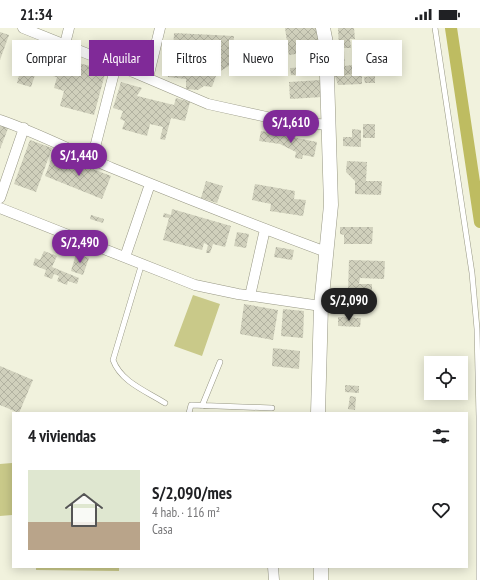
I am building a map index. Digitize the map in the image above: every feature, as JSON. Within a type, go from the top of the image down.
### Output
[{"type":"street","points":[[23,28],[54,40]]},
{"type":"street","points":[[66,40],[69,28]]},
{"type":"street","points":[[148,78],[160,28]]},
{"type":"street","points":[[318,412],[321,306],[331,205],[326,43],[323,28]]},
{"type":"street","points":[[92,159],[113,76]]},
{"type":"street","points":[[143,76],[208,104],[280,120],[328,125]]},
{"type":"street","points":[[0,120],[24,128],[150,184],[326,252]]},
{"type":"street","points":[[0,198],[24,128]]},
{"type":"street","points":[[125,257],[150,184]]},
{"type":"street","points":[[0,208],[195,285],[250,296],[321,306]]},
{"type":"street","points":[[250,296],[265,229]]},
{"type":"street","points":[[273,568],[274,580]]},
{"type":"street","points":[[320,568],[321,580]]},
{"type":"lane","points":[[435,28],[472,273],[477,329],[479,417],[479,580]]},
{"type":"lane","points":[[142,263],[113,360],[117,371],[123,377],[165,403]]},
{"type":"lane","points":[[202,406],[220,362]]},
{"type":"lane","points":[[189,412],[191,406],[272,408]]},
{"type":"green space","points":[[193,295],[220,304],[202,356],[174,346]]},
{"type":"green space","points":[[12,463],[12,515],[0,516],[0,464]]},
{"type":"green space","points":[[36,568],[119,568],[119,571],[36,570]]},
{"type":"building","points":[[285,28],[316,28],[318,40],[296,40],[296,54],[289,55],[288,40]]},
{"type":"building","points":[[338,28],[354,28],[355,39],[350,39],[351,48],[344,48],[344,40],[339,40]]},
{"type":"building","points":[[0,32],[9,35],[0,60]]},
{"type":"building","points":[[174,33],[234,36],[234,40],[229,40],[229,66],[221,71],[221,40],[174,40]]},
{"type":"building","points":[[344,51],[345,66],[352,65],[352,74],[344,75]]},
{"type":"building","points":[[81,64],[89,66],[89,76],[104,76],[94,115],[60,106],[64,91],[54,88],[57,77],[53,76],[81,76]]},
{"type":"building","points":[[290,68],[296,68],[296,75],[291,75]]},
{"type":"building","points":[[19,76],[35,76],[31,87],[17,83]]},
{"type":"building","points":[[216,76],[212,87],[204,86],[198,90],[186,89],[186,79],[168,77]]},
{"type":"building","points":[[335,76],[362,76],[362,84],[338,85]]},
{"type":"building","points":[[375,76],[375,83],[365,83],[364,77]]},
{"type":"building","points":[[321,80],[322,97],[290,99],[289,82]]},
{"type":"building","points":[[121,82],[142,88],[137,96],[174,105],[176,98],[190,102],[185,121],[171,118],[165,140],[160,139],[163,127],[150,124],[147,136],[122,129],[125,121],[120,119],[123,111],[113,108]]},
{"type":"building","points":[[0,122],[9,126],[0,149]]},
{"type":"building","points":[[363,124],[375,124],[375,138],[363,138]]},
{"type":"building","points":[[352,129],[361,130],[361,147],[343,146],[343,137],[352,137]]},
{"type":"building","points":[[261,131],[317,142],[314,157],[303,155],[302,159],[295,158],[296,152],[280,144],[259,141]]},
{"type":"building","points":[[30,140],[52,148],[36,192],[14,184]]},
{"type":"building","points":[[51,160],[69,160],[111,176],[102,199],[45,176]]},
{"type":"building","points":[[347,161],[367,162],[366,181],[382,181],[381,195],[355,194],[355,181],[346,172]]},
{"type":"building","points":[[206,181],[223,186],[217,203],[201,198]]},
{"type":"building","points":[[255,184],[295,191],[294,199],[306,200],[303,216],[270,211],[271,204],[252,200]]},
{"type":"building","points":[[172,209],[231,226],[225,247],[213,244],[210,253],[206,253],[208,245],[204,243],[202,250],[163,240],[169,218],[163,217],[164,213],[171,215]]},
{"type":"building","points":[[91,215],[104,219],[103,223],[90,219]]},
{"type":"building","points":[[340,227],[373,227],[372,244],[344,244],[344,235],[340,234]]},
{"type":"building","points":[[237,232],[249,234],[246,248],[234,246]]},
{"type":"building","points":[[276,247],[294,250],[292,260],[274,257]]},
{"type":"building","points":[[44,251],[57,256],[52,267],[79,278],[77,284],[68,281],[67,285],[57,281],[59,276],[54,274],[52,279],[44,276],[46,270],[33,265],[35,258],[40,260]]},
{"type":"building","points":[[76,254],[89,258],[83,275],[71,271]]},
{"type":"building","points":[[349,260],[385,261],[384,279],[360,278],[359,284],[372,284],[372,292],[348,291]]},
{"type":"building","points":[[244,304],[278,310],[273,340],[240,334]]},
{"type":"building","points":[[283,309],[304,311],[303,338],[281,336]]},
{"type":"building","points":[[338,317],[361,318],[360,327],[338,326]]},
{"type":"building","points":[[273,348],[300,351],[299,369],[272,366]]},
{"type":"building","points":[[0,366],[33,380],[19,412],[0,405]]},
{"type":"building","points":[[345,385],[359,386],[359,393],[345,392]]},
{"type":"building","points":[[350,396],[356,397],[355,410],[348,409]]},
{"type":"waterway","points":[[451,28],[480,222]]}]
